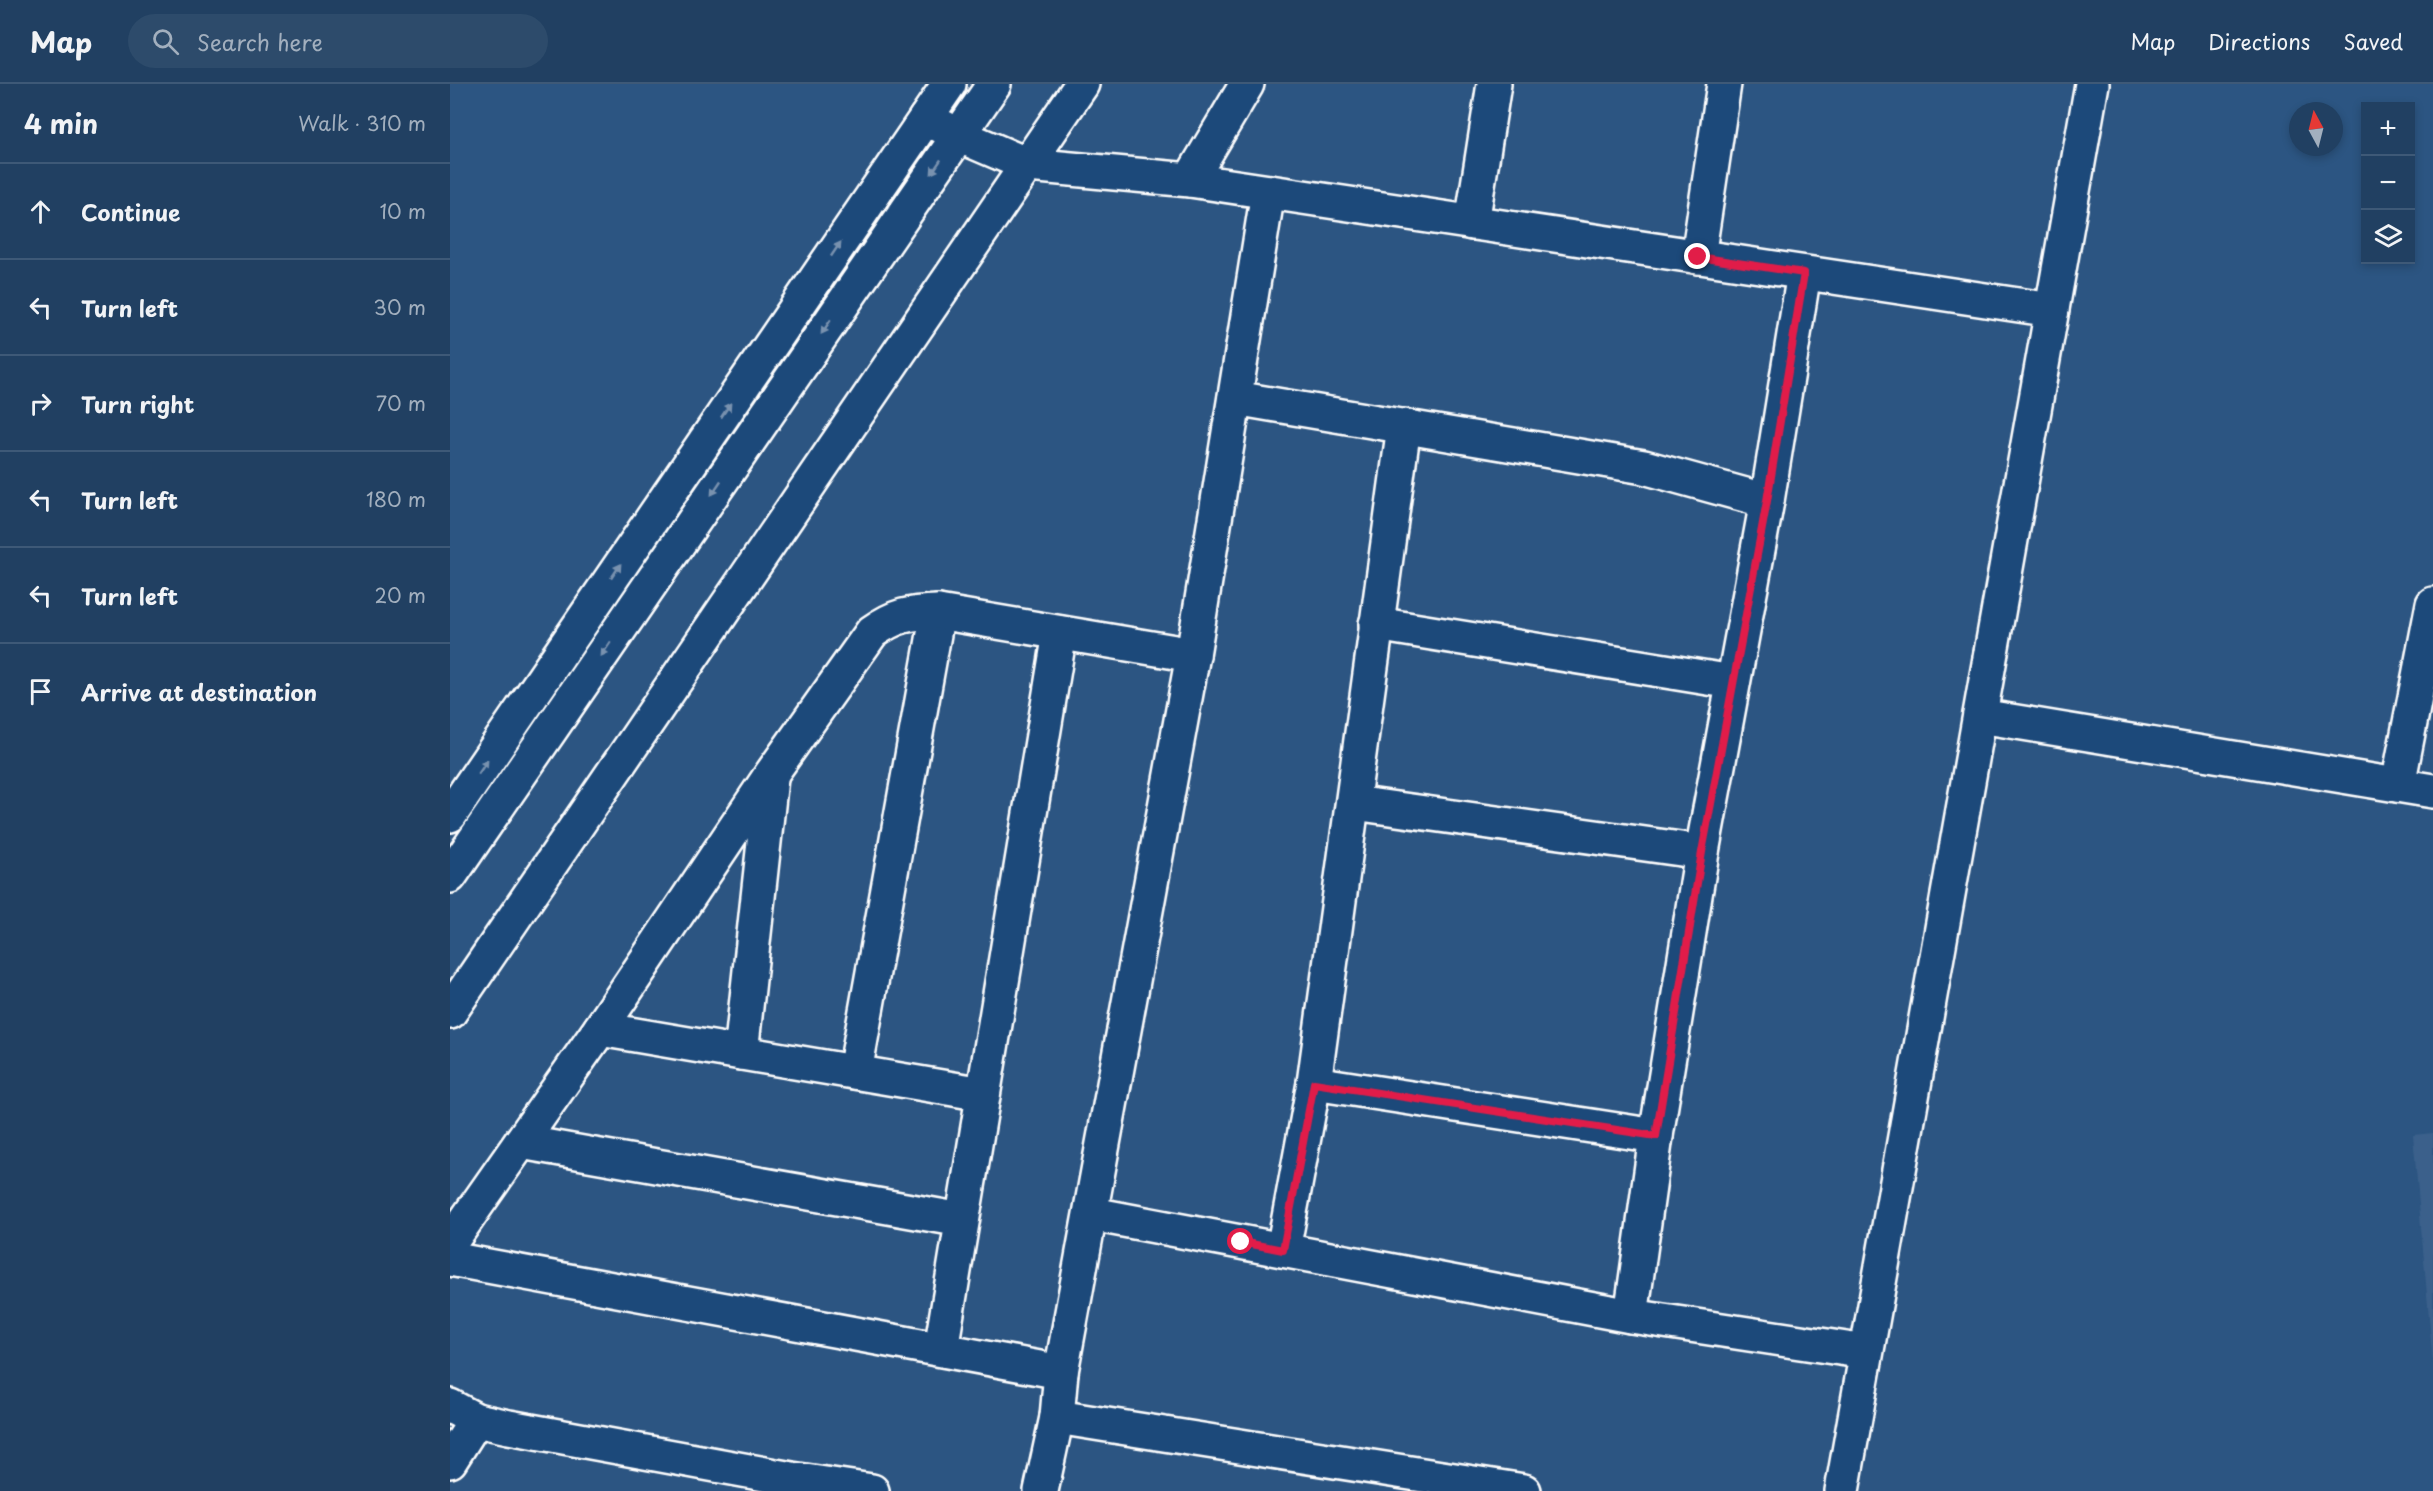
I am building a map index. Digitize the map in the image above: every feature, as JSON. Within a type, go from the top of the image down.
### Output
[{"type":"street","points":[[450,815],[949,84]]},
{"type":"street","points":[[450,876],[994,84]]},
{"type":"street","points":[[450,1012],[1082,84]]},
{"type":"street","points":[[1190,180],[1247,84]]},
{"type":"street","points":[[1472,223],[1494,84]]},
{"type":"street","points":[[1698,257],[1724,84]]},
{"type":"street","points":[[1842,1491],[2092,84]]},
{"type":"street","points":[[926,118],[958,135],[1028,165],[1190,180],[2052,310]]},
{"type":"street","points":[[1041,1491],[1193,655],[1268,192]]},
{"type":"street","points":[[1631,1316],[1656,1136],[1702,852],[1767,501],[1804,273]]},
{"type":"street","points":[[1235,398],[1644,467],[1767,501]]},
{"type":"street","points":[[1283,1250],[1314,1083],[1404,426]]},
{"type":"street","points":[[2398,785],[2433,604]]},
{"type":"street","points":[[450,1243],[600,1029],[772,773],[872,632],[888,620],[908,613],[938,612],[1193,655]]},
{"type":"street","points":[[855,1072],[938,612]]},
{"type":"street","points":[[1376,624],[1733,682]]},
{"type":"street","points":[[941,1349],[1060,633]]},
{"type":"street","points":[[1980,716],[2433,791]]},
{"type":"street","points":[[741,1053],[766,844],[772,773]]},
{"type":"street","points":[[1354,803],[1702,852]]},
{"type":"street","points":[[600,1029],[983,1094]]},
{"type":"street","points":[[1314,1083],[1656,1136]]},
{"type":"street","points":[[521,1142],[962,1220]]},
{"type":"street","points":[[1092,1214],[1631,1316],[1866,1352]]},
{"type":"street","points":[[450,1259],[1061,1372]]},
{"type":"street","points":[[450,1461],[463,1413],[791,1485],[872,1491]]},
{"type":"street","points":[[1056,1417],[1524,1491]]},
{"type":"shaded area","points":[[2433,1133],[2433,1363],[2413,1135]]},
{"type":"route","points":[[1241,1242],[1283,1250],[1314,1083],[1656,1136],[1702,852],[1767,501],[1804,273],[1698,257]]}]
